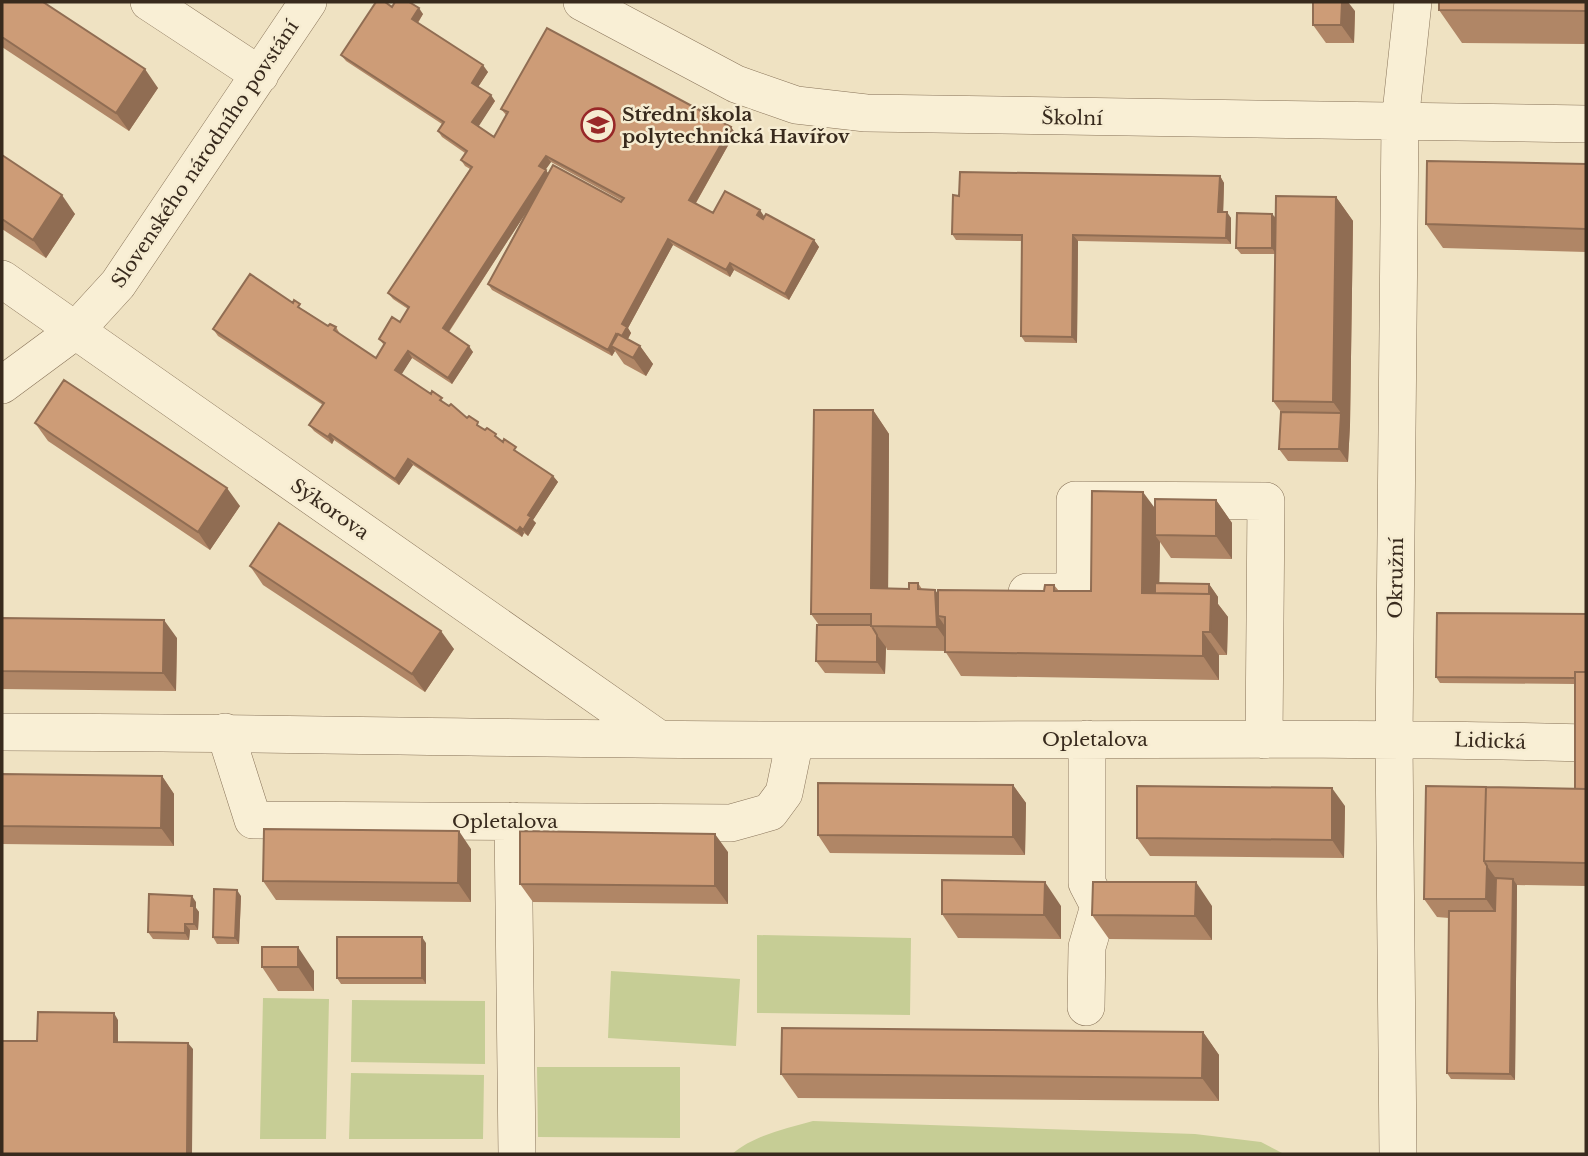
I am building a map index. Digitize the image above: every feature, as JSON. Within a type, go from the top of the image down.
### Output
[{"type":"street","points":[[149,2],[260,75]]},
{"type":"street","name":"Slovenského národního povstání","points":[[2,385],[75,331],[118,284],[308,2]]},
{"type":"street","name":"Školní","points":[[582,2],[736,84],[796,105],[866,113],[945,116],[1586,124]]},
{"type":"street","name":"Okružní","points":[[1398,1154],[1394,741],[1399,122],[1413,2]]},
{"type":"street","name":"Sýkorova","points":[[2,279],[659,739]]},
{"type":"street","points":[[994,592],[1075,592],[1075,500],[1266,501],[1264,740]]},
{"type":"street","name":"Opletalova","points":[[2,732],[225,732],[795,740],[1394,741]]},
{"type":"street","name":"Opletalova","points":[[225,732],[253,820],[731,823],[769,812],[784,793],[795,740]]},
{"type":"street","points":[[1086,1007],[1087,947],[1099,906],[1087,883],[1087,739]]},
{"type":"street","name":"Lidická","points":[[1394,741],[1586,743]]},
{"type":"street","points":[[513,821],[517,1154]]},
{"type":"green space","points":[[757,935],[911,938],[910,1015],[757,1013]]},
{"type":"green space","points":[[611,971],[740,979],[736,1046],[608,1038]]},
{"type":"green space","points":[[263,998],[329,999],[326,1139],[260,1139]]},
{"type":"green space","points":[[352,1000],[485,1001],[485,1064],[351,1062]]},
{"type":"green space","points":[[537,1067],[680,1067],[680,1138],[538,1137]]},
{"type":"green space","points":[[351,1073],[484,1075],[483,1139],[349,1139]]},
{"type":"green space","points":[[813,1121],[1195,1134],[1261,1142],[1284,1154],[732,1154],[760,1137]]},
{"type":"building","points":[[2,2],[43,2],[145,69],[116,113],[2,37]]},
{"type":"building","points":[[376,2],[385,2],[392,7],[395,2],[409,2],[419,8],[412,19],[483,65],[472,83],[491,95],[472,122],[494,137],[508,112],[501,109],[547,28],[731,127],[689,200],[713,213],[725,191],[760,210],[757,215],[763,219],[766,214],[814,240],[785,294],[730,263],[726,270],[668,239],[622,324],[627,327],[622,336],[616,334],[608,350],[488,284],[553,165],[621,202],[624,198],[546,156],[539,166],[546,170],[443,328],[469,346],[448,378],[408,351],[395,370],[431,394],[432,391],[442,398],[440,400],[478,422],[477,425],[485,430],[487,428],[496,434],[503,442],[504,439],[516,447],[514,450],[553,476],[528,515],[531,517],[523,530],[520,527],[517,531],[408,459],[395,479],[330,434],[328,437],[309,425],[324,403],[213,329],[250,274],[293,303],[294,300],[300,304],[298,307],[328,326],[330,324],[336,327],[334,330],[376,358],[385,343],[379,339],[392,317],[400,322],[409,307],[388,293],[472,167],[461,160],[467,151],[438,131],[444,122],[341,55]]},
{"type":"building","points":[[1313,2],[1342,2],[1341,25],[1313,25]]},
{"type":"building","points":[[1439,2],[1586,2],[1586,11],[1439,10]]},
{"type":"building","points":[[2,155],[62,195],[33,240],[2,219]]},
{"type":"building","points":[[1427,161],[1586,164],[1586,229],[1426,224]]},
{"type":"building","points":[[960,172],[1220,176],[1218,212],[1227,212],[1226,238],[1073,235],[1072,337],[1021,336],[1022,235],[952,234],[953,195],[959,196]]},
{"type":"building","points":[[1276,196],[1336,197],[1333,402],[1273,401]]},
{"type":"building","points":[[1237,213],[1272,214],[1272,248],[1236,248]]},
{"type":"building","points":[[618,334],[640,346],[633,358],[611,346]]},
{"type":"building","points":[[64,380],[227,488],[198,532],[35,423]]},
{"type":"building","points":[[814,410],[873,410],[871,588],[909,589],[909,583],[918,583],[918,589],[935,590],[937,627],[871,626],[871,614],[811,614]]},
{"type":"building","points":[[1281,412],[1341,413],[1339,449],[1279,449]]},
{"type":"building","points":[[1092,491],[1143,492],[1142,593],[1211,594],[1210,632],[1203,632],[1203,656],[945,652],[945,617],[938,616],[938,590],[1044,591],[1045,585],[1054,585],[1054,591],[1091,591]]},
{"type":"building","points":[[1155,499],[1216,500],[1216,536],[1155,535]]},
{"type":"building","points":[[279,523],[441,631],[412,674],[250,566]]},
{"type":"building","points":[[1155,583],[1209,584],[1209,594],[1155,593]]},
{"type":"building","points":[[1437,613],[1586,614],[1586,672],[1575,672],[1575,678],[1436,677]]},
{"type":"building","points":[[2,618],[164,620],[163,673],[2,671]]},
{"type":"building","points":[[817,625],[871,625],[877,635],[877,662],[816,661]]},
{"type":"building","points":[[1575,672],[1586,672],[1586,789],[1575,789]]},
{"type":"building","points":[[2,774],[162,776],[161,828],[2,826]]},
{"type":"building","points":[[818,783],[1013,785],[1013,837],[818,835]]},
{"type":"building","points":[[1137,786],[1332,788],[1332,840],[1137,838]]},
{"type":"building","points":[[1426,786],[1486,787],[1486,899],[1424,899]]},
{"type":"building","points":[[1486,787],[1586,789],[1586,863],[1484,861]]},
{"type":"building","points":[[264,829],[459,831],[458,883],[263,881]]},
{"type":"building","points":[[520,831],[715,834],[715,886],[520,884]]},
{"type":"building","points":[[1496,878],[1513,879],[1510,1074],[1447,1073],[1449,911],[1495,911]]},
{"type":"building","points":[[942,880],[1045,882],[1044,915],[942,914]]},
{"type":"building","points":[[1093,882],[1196,882],[1195,916],[1092,915]]},
{"type":"building","points":[[214,889],[237,890],[235,938],[213,937]]},
{"type":"building","points":[[149,894],[192,896],[194,924],[185,924],[185,933],[148,932]]},
{"type":"building","points":[[337,937],[422,937],[422,978],[337,978]]},
{"type":"building","points":[[262,947],[298,947],[298,967],[262,967]]},
{"type":"building","points":[[38,1012],[114,1013],[114,1042],[188,1043],[187,1154],[2,1154],[2,1041],[37,1041]]},
{"type":"building","points":[[782,1028],[1203,1032],[1202,1078],[781,1074]]},
{"type":"place","name":"Střední škola polytechnická Havířov","points":[[598,125]]}]
